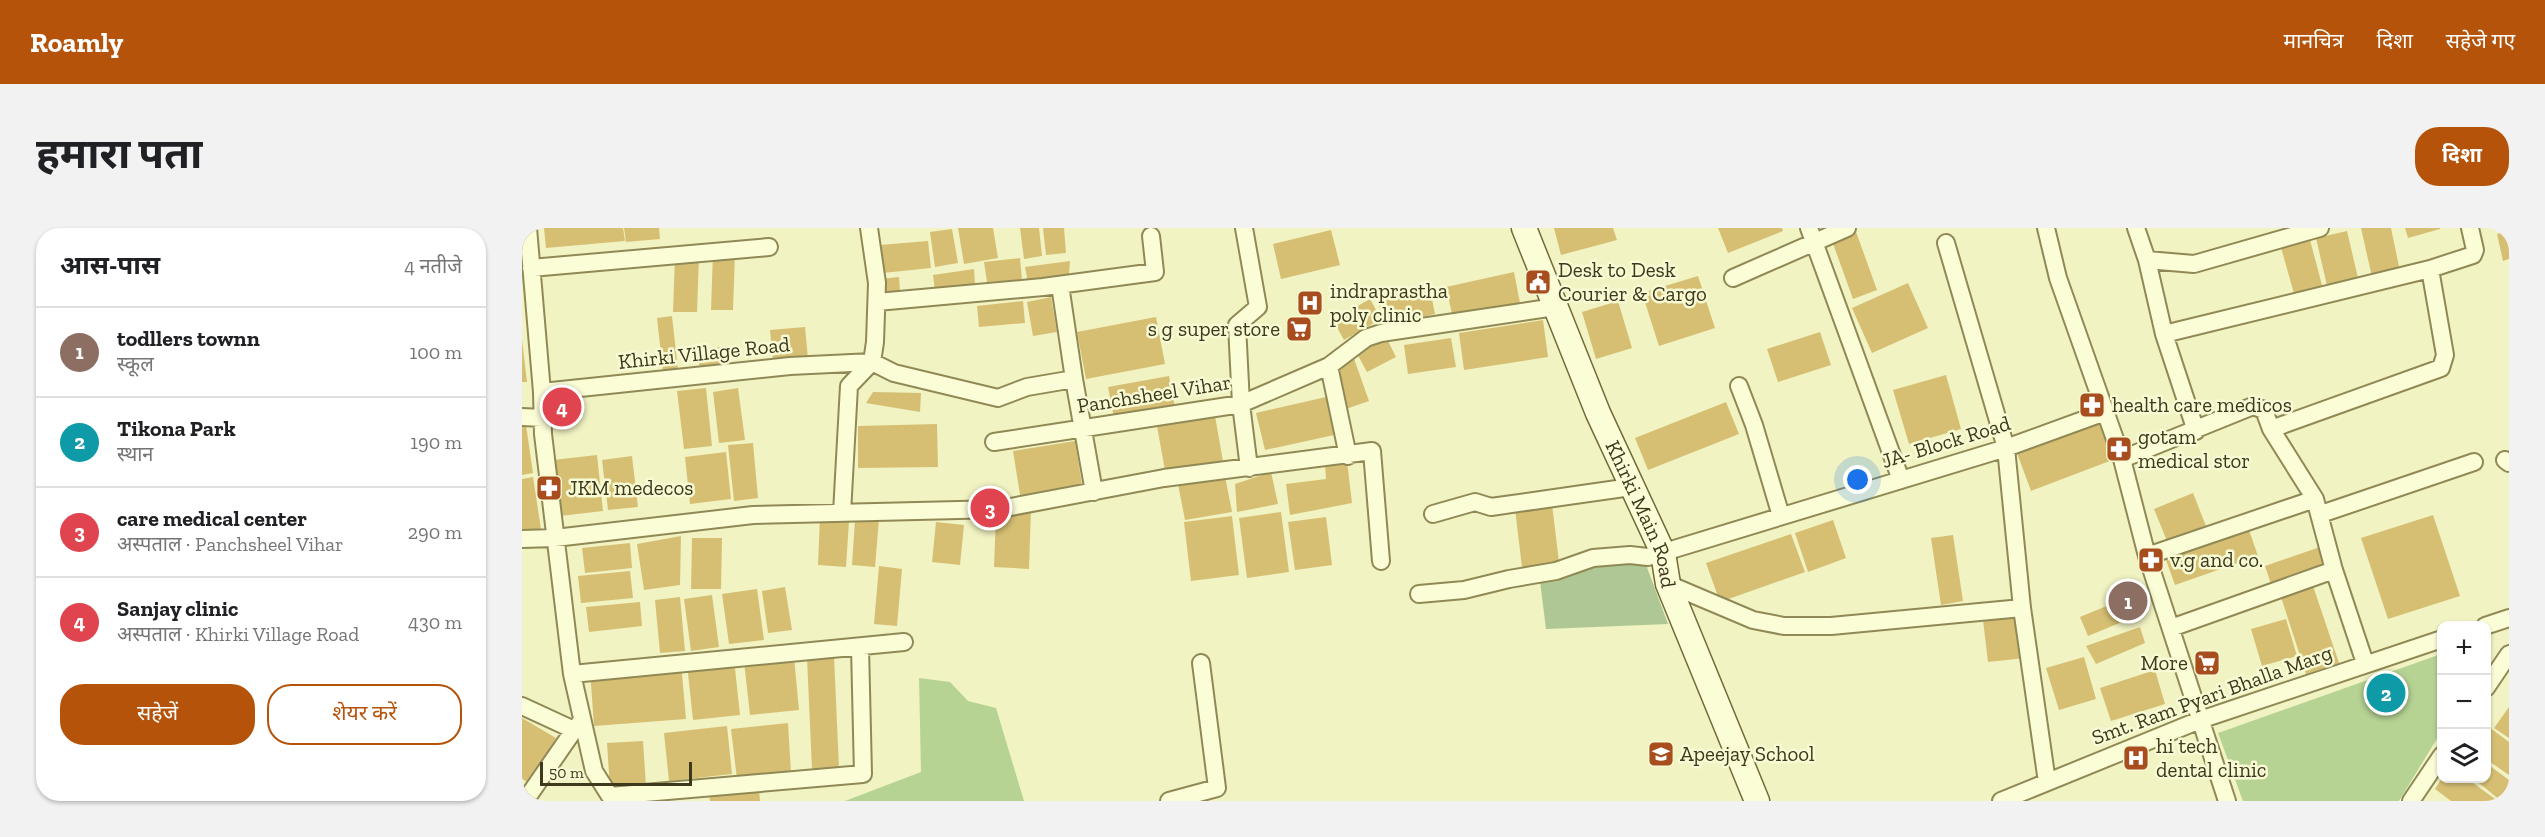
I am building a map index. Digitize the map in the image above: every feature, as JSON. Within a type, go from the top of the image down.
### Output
[{"type":"street","points":[[528,228],[555,538],[578,725],[594,771],[611,798],[863,774],[860,647]]},
{"type":"street","points":[[842,513],[849,386],[872,362],[878,302],[878,283],[869,228]]},
{"type":"street","points":[[1244,228],[1258,307],[1237,324],[1241,404],[1249,468]]},
{"type":"street","name":"Khirki Main Road","points":[[1524,228],[1631,487],[1663,553],[1668,584],[1757,801]]},
{"type":"street","points":[[1733,278],[1812,234],[1847,228]]},
{"type":"street","points":[[2046,228],[2058,278],[2122,459],[2147,556],[2227,801]]},
{"type":"street","points":[[2136,228],[2147,260],[2164,334],[2196,431]]},
{"type":"street","points":[[2147,260],[2194,264],[2320,228]]},
{"type":"street","points":[[2164,334],[2469,259],[2475,250],[2470,228]]},
{"type":"street","points":[[1812,234],[1901,480]]},
{"type":"street","points":[[878,302],[1060,285],[1155,272],[1151,236]]},
{"type":"street","points":[[1946,243],[2006,448],[2022,609],[2047,783]]},
{"type":"street","points":[[531,268],[769,248]]},
{"type":"street","points":[[2271,429],[2441,368],[2445,355],[2430,269]]},
{"type":"street","points":[[1060,285],[1094,492]]},
{"type":"street","name":"Panchsheel Vihar","points":[[994,442],[1241,404],[1329,366],[1365,338],[1395,329],[1555,307]]},
{"type":"street","points":[[872,362],[894,373],[998,398],[1027,387],[1074,379]]},
{"type":"street","name":"Khirki Village Road","points":[[542,392],[790,366],[872,362]]},
{"type":"street","points":[[1329,366],[1348,456]]},
{"type":"street","points":[[1739,386],[1754,425],[1781,516]]},
{"type":"street","points":[[2122,459],[2253,406],[2264,410],[2271,429],[2318,506],[2334,570],[2365,663]]},
{"type":"street","name":"JA- Block Road","points":[[1419,594],[1464,590],[1556,571],[1593,558],[1630,555],[1648,557],[2006,448],[2104,412]]},
{"type":"street","points":[[522,417],[543,418]]},
{"type":"street","points":[[522,539],[555,538],[753,515],[1000,509],[1164,478],[1348,456],[1372,451],[1381,561]]},
{"type":"street","points":[[2147,556],[2474,462]]},
{"type":"street","points":[[1433,514],[1474,502],[1491,507],[1631,487]]},
{"type":"street","points":[[2170,628],[2334,570]]},
{"type":"street","points":[[1668,584],[1753,620],[1784,626],[1831,626],[2022,609]]},
{"type":"street","points":[[2491,624],[2509,618]]},
{"type":"street","name":"Smt. Ram Pyari Bhalla Marg","points":[[2001,801],[2200,720],[2437,641]]},
{"type":"street","points":[[572,674],[904,642]]},
{"type":"street","points":[[2491,681],[2509,654]]},
{"type":"street","points":[[1169,801],[1217,788],[1201,663]]},
{"type":"street","points":[[522,706],[578,725]]},
{"type":"street","points":[[525,801],[578,725]]},
{"type":"street","points":[[2415,800],[2437,763]]},
{"type":"green space","points":[[1645,562],[1668,624],[1546,629],[1540,581],[1593,563]]},
{"type":"green space","points":[[2437,655],[2437,739],[2399,801],[2243,801],[2218,733]]},
{"type":"green space","points":[[919,678],[950,682],[968,701],[996,708],[1024,801],[845,801],[921,772]]},
{"type":"building","points":[[544,228],[623,228],[625,241],[546,248]]},
{"type":"building","points":[[624,228],[659,228],[660,239],[626,242]]},
{"type":"building","points":[[958,228],[993,228],[998,258],[964,264]]},
{"type":"building","points":[[1020,228],[1039,228],[1042,256],[1024,259]]},
{"type":"building","points":[[1043,228],[1064,228],[1066,253],[1046,255]]},
{"type":"building","points":[[1554,228],[1613,228],[1617,240],[1561,255]]},
{"type":"building","points":[[1718,228],[1782,228],[1783,231],[1728,253]]},
{"type":"building","points":[[2361,228],[2391,228],[2400,271],[2372,277]]},
{"type":"building","points":[[2405,228],[2440,228],[2440,229],[2408,238]]},
{"type":"building","points":[[952,229],[958,263],[935,267],[930,232]]},
{"type":"building","points":[[1855,229],[1877,290],[1853,299],[1831,238]]},
{"type":"building","points":[[1331,230],[1340,265],[1281,279],[1273,244]]},
{"type":"building","points":[[2347,231],[2359,282],[2328,290],[2316,238]]},
{"type":"building","points":[[2509,231],[2509,259],[2503,261],[2497,234]]},
{"type":"building","points":[[2309,236],[2323,289],[2295,297],[2280,244]]},
{"type":"building","points":[[928,241],[931,268],[883,273],[880,245]]},
{"type":"building","points":[[713,253],[735,254],[733,310],[711,310]]},
{"type":"building","points":[[675,256],[699,257],[697,312],[673,312]]},
{"type":"building","points":[[1020,258],[1022,280],[987,282],[984,262]]},
{"type":"building","points":[[1070,261],[1069,275],[1028,283],[1025,267]]},
{"type":"building","points":[[974,269],[975,285],[935,290],[933,275]]},
{"type":"building","points":[[1514,272],[1520,303],[1453,318],[1446,287]]},
{"type":"building","points":[[1698,276],[1715,328],[1659,346],[1642,293]]},
{"type":"building","points":[[899,277],[900,291],[881,294],[880,279]]},
{"type":"building","points":[[1908,283],[1928,328],[1872,353],[1852,308]]},
{"type":"building","points":[[1429,284],[1435,314],[1384,325],[1377,295]]},
{"type":"building","points":[[1051,297],[1057,332],[1033,336],[1027,302]]},
{"type":"building","points":[[1370,299],[1381,319],[1344,340],[1333,320]]},
{"type":"building","points":[[1023,301],[1025,323],[979,327],[977,306]]},
{"type":"building","points":[[1618,301],[1632,348],[1596,359],[1582,312]]},
{"type":"building","points":[[672,316],[678,370],[663,372],[657,318]]},
{"type":"building","points":[[1156,317],[1165,364],[1086,379],[1077,332]]},
{"type":"building","points":[[1543,320],[1548,357],[1464,370],[1459,333]]},
{"type":"building","points":[[805,327],[808,359],[773,362],[770,330]]},
{"type":"building","points":[[1820,332],[1831,365],[1778,382],[1767,349]]},
{"type":"building","points":[[1385,335],[1396,357],[1367,372],[1355,350]]},
{"type":"building","points":[[1451,338],[1456,367],[1408,374],[1404,345]]},
{"type":"building","points":[[522,340],[527,382],[522,382]]},
{"type":"building","points":[[721,347],[723,367],[700,370],[697,350]]},
{"type":"building","points":[[1352,353],[1369,401],[1343,410],[1337,368]]},
{"type":"building","points":[[1946,375],[1961,429],[1909,444],[1893,390]]},
{"type":"building","points":[[1169,376],[1175,407],[1114,418],[1108,387]]},
{"type":"building","points":[[706,388],[712,446],[684,449],[677,391]]},
{"type":"building","points":[[738,388],[745,440],[719,443],[713,392]]},
{"type":"building","points":[[873,392],[921,393],[920,412],[866,403]]},
{"type":"building","points":[[1326,397],[1334,435],[1265,450],[1256,413]]},
{"type":"building","points":[[1726,402],[1739,434],[1648,470],[1635,438]]},
{"type":"building","points":[[1215,416],[1224,467],[1166,476],[1157,426]]},
{"type":"building","points":[[2101,421],[2115,459],[2031,491],[2017,453]]},
{"type":"building","points":[[937,424],[938,467],[858,468],[858,426]]},
{"type":"building","points":[[522,425],[526,425],[533,473],[522,475]]},
{"type":"building","points":[[1075,441],[1083,491],[1021,501],[1013,451]]},
{"type":"building","points":[[753,443],[758,498],[734,501],[728,445]]},
{"type":"building","points":[[726,452],[731,499],[690,504],[685,457]]},
{"type":"building","points":[[597,455],[603,511],[560,516],[553,460]]},
{"type":"building","points":[[632,456],[638,507],[608,510],[602,460]]},
{"type":"building","points":[[1347,461],[1352,503],[1290,515],[1286,484],[1326,479],[1325,464]]},
{"type":"building","points":[[1271,472],[1278,504],[1237,512],[1235,484]]},
{"type":"building","points":[[1225,476],[1232,512],[1185,520],[1178,484]]},
{"type":"building","points":[[533,477],[541,529],[522,531],[522,479]]},
{"type":"building","points":[[2193,493],[2206,526],[2167,541],[2154,509]]},
{"type":"building","points":[[1552,504],[1559,562],[1522,567],[1515,509]]},
{"type":"building","points":[[1031,508],[1029,569],[994,567],[996,516]]},
{"type":"building","points":[[1281,512],[1289,572],[1247,578],[1239,518]]},
{"type":"building","points":[[2433,515],[2460,596],[2388,619],[2361,538]]},
{"type":"building","points":[[1232,516],[1239,575],[1191,581],[1184,522]]},
{"type":"building","points":[[820,517],[849,521],[846,567],[818,565]]},
{"type":"building","points":[[1326,517],[1332,565],[1295,570],[1288,522]]},
{"type":"building","points":[[879,519],[875,567],[852,565],[855,520]]},
{"type":"building","points":[[1833,520],[1846,558],[1808,572],[1795,533]]},
{"type":"building","points":[[936,522],[964,525],[960,565],[932,562]]},
{"type":"building","points":[[2248,527],[2258,556],[2175,585],[2165,557]]},
{"type":"building","points":[[1791,534],[1805,572],[1720,602],[1706,563]]},
{"type":"building","points":[[1953,535],[1963,601],[1941,605],[1931,538]]},
{"type":"building","points":[[681,536],[680,585],[644,590],[637,544]]},
{"type":"building","points":[[692,538],[722,538],[721,589],[691,589]]},
{"type":"building","points":[[630,543],[632,568],[585,573],[582,548]]},
{"type":"building","points":[[2320,547],[2328,571],[2273,590],[2265,566]]},
{"type":"building","points":[[879,566],[902,569],[897,626],[874,624]]},
{"type":"building","points":[[630,571],[633,598],[581,603],[578,576]]},
{"type":"building","points":[[2312,583],[2339,663],[2306,674],[2280,594]]},
{"type":"building","points":[[785,587],[792,630],[768,633],[762,591]]},
{"type":"building","points":[[757,589],[764,640],[729,644],[722,594]]},
{"type":"building","points":[[712,595],[719,647],[691,651],[684,599]]},
{"type":"building","points":[[2131,596],[2139,615],[2088,636],[2080,617]]},
{"type":"building","points":[[680,597],[685,651],[660,653],[655,600]]},
{"type":"building","points":[[640,602],[642,626],[589,632],[586,607]]},
{"type":"building","points":[[2020,616],[2025,658],[1988,662],[1983,620]]},
{"type":"building","points":[[2286,619],[2297,656],[2262,666],[2251,629]]},
{"type":"building","points":[[2140,627],[2145,643],[2096,664],[2086,646]]},
{"type":"building","points":[[834,656],[839,768],[812,769],[807,658]]},
{"type":"building","points":[[794,657],[799,710],[750,715],[744,662]]},
{"type":"building","points":[[2084,657],[2096,699],[2059,710],[2046,668]]},
{"type":"building","points":[[734,659],[740,715],[693,720],[687,664]]},
{"type":"building","points":[[681,663],[686,719],[594,726],[590,670]]},
{"type":"building","points":[[2155,670],[2165,704],[2111,721],[2100,688]]},
{"type":"building","points":[[2509,707],[2509,738],[2494,728]]},
{"type":"building","points":[[522,718],[556,738],[529,783],[522,779]]},
{"type":"building","points":[[788,723],[791,773],[737,779],[731,729]]},
{"type":"building","points":[[727,726],[732,774],[669,781],[664,733]]},
{"type":"building","points":[[2491,728],[2509,742],[2509,775],[2491,762]]},
{"type":"building","points":[[643,741],[646,786],[610,788],[607,743]]},
{"type":"building","points":[[2491,767],[2509,780],[2509,791],[2501,801],[2479,783],[2491,783]]},
{"type":"building","points":[[2439,783],[2473,783],[2498,801],[2451,801],[2435,789]]},
{"type":"building","points":[[759,790],[760,801],[710,801],[709,795]]},
{"type":"place","name":"Desk to Desk Courier & Cargo","points":[[1538,282]]},
{"type":"place","name":"indraprastha poly clinic","points":[[1310,303]]},
{"type":"place","name":"s g super store","points":[[1299,329]]},
{"type":"place","name":"health care medicos","points":[[2092,405]]},
{"type":"place","name":"Sanjay clinic","points":[[562,407]]},
{"type":"place","name":"gotam medical stor","points":[[2119,449]]},
{"type":"place","name":"JKM medecos","points":[[549,488]]},
{"type":"place","name":"care medical center","points":[[990,508]]},
{"type":"place","name":"v.g and co.","points":[[2151,560]]},
{"type":"place","name":"todllers townn","points":[[2128,601]]},
{"type":"place","name":"More","points":[[2207,663]]},
{"type":"place","name":"Tikona Park","points":[[2386,693]]},
{"type":"place","name":"Apeejay School","points":[[1661,754]]},
{"type":"place","name":"hi tech dental clinic","points":[[2136,758]]}]
